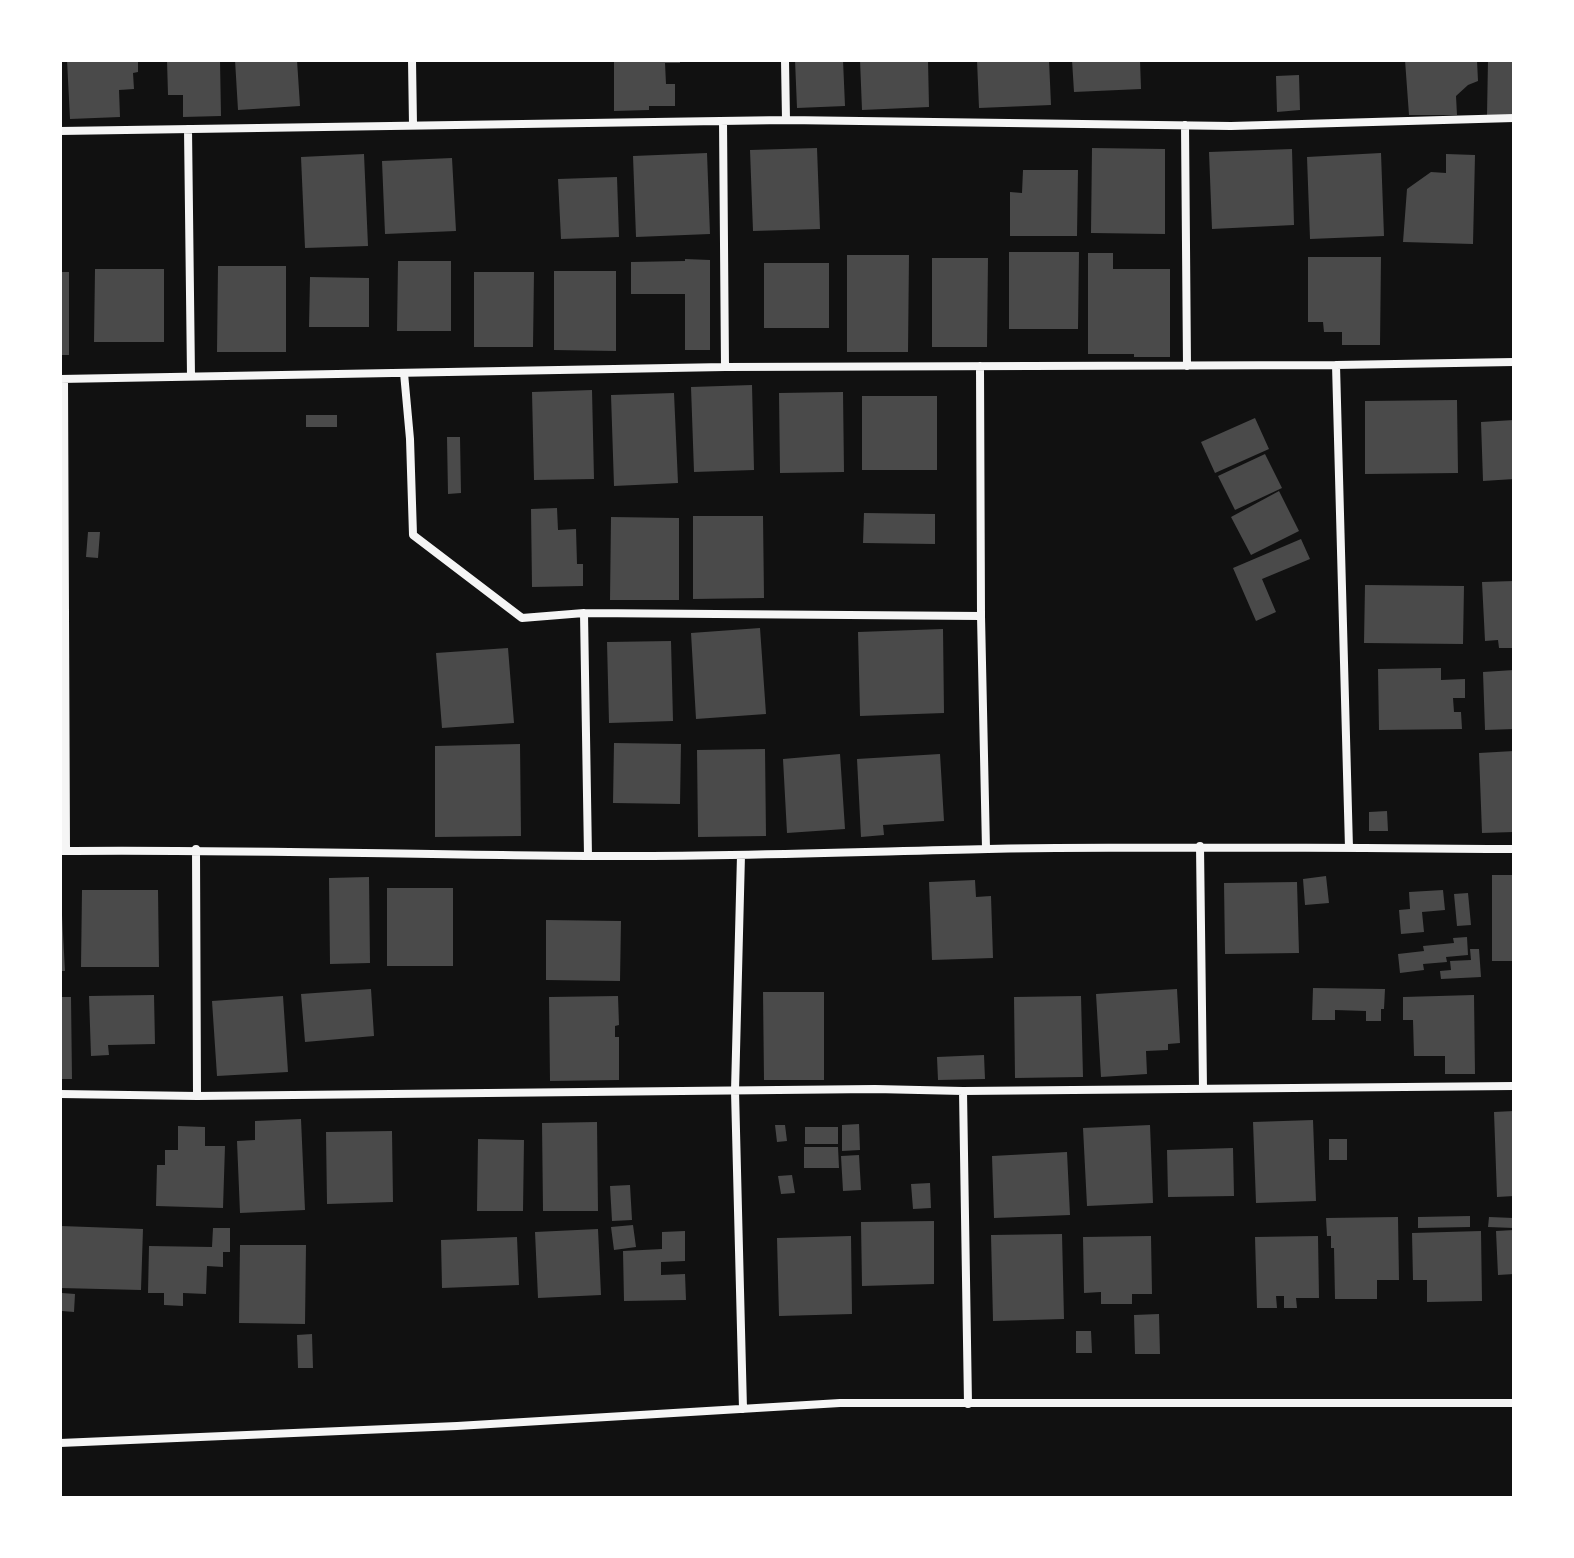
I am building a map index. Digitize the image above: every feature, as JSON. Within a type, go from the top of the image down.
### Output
[{"type":"street","points":[[412,60],[413,125]]},
{"type":"street","points":[[785,60],[786,120]]},
{"type":"street","points":[[60,131],[786,120],[1231,126],[1514,118]]},
{"type":"street","points":[[723,121],[725,367]]},
{"type":"street","points":[[1185,125],[1187,366]]},
{"type":"street","points":[[188,129],[191,376]]},
{"type":"street","points":[[1514,362],[725,367],[62,379],[63,850],[196,849],[588,856],[809,855],[1200,846],[1514,849]]},
{"type":"street","points":[[1336,365],[1349,848]]},
{"type":"street","points":[[980,366],[986,849]]},
{"type":"street","points":[[404,373],[413,535],[522,618],[584,613],[981,616]]},
{"type":"street","points":[[584,613],[588,856]]},
{"type":"street","points":[[1200,846],[1203,1089]]},
{"type":"street","points":[[196,849],[197,1096]]},
{"type":"street","points":[[741,855],[735,1091],[743,1409]]},
{"type":"street","points":[[60,1094],[197,1096],[1514,1086]]},
{"type":"street","points":[[963,1091],[968,1404]]},
{"type":"street","points":[[60,1443],[457,1426],[840,1403],[1514,1403]]},
{"type":"building","points":[[67,60],[138,60],[138,72],[133,73],[134,89],[119,90],[120,117],[70,119]]},
{"type":"building","points":[[167,60],[220,60],[221,116],[183,117],[183,95],[168,95]]},
{"type":"building","points":[[235,60],[297,60],[300,106],[238,110]]},
{"type":"building","points":[[614,60],[680,60],[680,63],[665,63],[666,84],[675,84],[675,106],[614,111]]},
{"type":"building","points":[[795,60],[843,60],[845,106],[797,108]]},
{"type":"building","points":[[860,60],[928,60],[929,107],[862,110]]},
{"type":"building","points":[[977,60],[1049,60],[1051,105],[979,108]]},
{"type":"building","points":[[1072,60],[1140,60],[1141,89],[1074,92]]},
{"type":"building","points":[[1405,60],[1477,60],[1478,81],[1456,96],[1457,115],[1409,115]]},
{"type":"building","points":[[1488,60],[1514,60],[1514,115],[1487,115]]},
{"type":"building","points":[[1299,75],[1300,110],[1277,112],[1276,76]]},
{"type":"building","points":[[817,148],[820,229],[753,231],[750,150]]},
{"type":"building","points":[[1092,148],[1165,149],[1165,234],[1091,233]]},
{"type":"building","points":[[1292,149],[1294,225],[1212,229],[1209,152]]},
{"type":"building","points":[[707,153],[710,234],[636,237],[633,156]]},
{"type":"building","points":[[1381,153],[1384,236],[1310,239],[1307,157]]},
{"type":"building","points":[[364,154],[368,246],[305,248],[301,157]]},
{"type":"building","points":[[1446,154],[1475,155],[1473,244],[1403,242],[1407,189],[1431,172],[1446,173]]},
{"type":"building","points":[[452,158],[456,231],[385,234],[382,161]]},
{"type":"building","points":[[1023,170],[1078,170],[1077,236],[1010,236],[1010,192],[1022,193]]},
{"type":"building","points":[[617,177],[619,237],[561,239],[558,179]]},
{"type":"building","points":[[1009,252],[1079,252],[1078,329],[1009,329]]},
{"type":"building","points":[[1088,253],[1113,253],[1113,269],[1170,269],[1170,357],[1088,354]]},
{"type":"building","points":[[847,255],[909,255],[908,352],[847,352]]},
{"type":"building","points":[[1308,257],[1381,257],[1380,345],[1342,345],[1342,332],[1324,332],[1323,322],[1308,322]]},
{"type":"building","points":[[932,258],[988,258],[987,347],[932,347]]},
{"type":"building","points":[[710,260],[710,350],[685,350],[685,294],[631,294],[631,262]]},
{"type":"building","points":[[398,261],[451,261],[451,331],[397,331]]},
{"type":"building","points":[[764,263],[829,263],[829,328],[764,328]]},
{"type":"building","points":[[218,266],[286,266],[286,352],[217,352]]},
{"type":"building","points":[[95,269],[164,269],[164,342],[94,342]]},
{"type":"building","points":[[554,271],[616,271],[616,351],[554,350]]},
{"type":"building","points":[[60,272],[69,272],[69,355],[60,355]]},
{"type":"building","points":[[474,272],[534,272],[533,347],[474,347]]},
{"type":"building","points":[[310,277],[369,278],[369,327],[309,327]]},
{"type":"building","points":[[752,385],[754,470],[694,472],[691,387]]},
{"type":"building","points":[[592,390],[594,479],[534,480],[532,392]]},
{"type":"building","points":[[843,392],[844,472],[780,473],[779,393]]},
{"type":"building","points":[[674,393],[678,483],[614,486],[611,395]]},
{"type":"building","points":[[862,396],[937,396],[937,470],[862,470]]},
{"type":"building","points":[[1457,400],[1458,473],[1365,474],[1365,401]]},
{"type":"building","points":[[306,415],[337,415],[337,427],[306,427]]},
{"type":"building","points":[[1255,418],[1269,449],[1215,473],[1201,442]]},
{"type":"building","points":[[1514,420],[1514,479],[1483,481],[1481,422]]},
{"type":"building","points":[[447,437],[460,437],[461,493],[448,494]]},
{"type":"building","points":[[1265,454],[1282,488],[1235,510],[1218,476]]},
{"type":"building","points":[[1279,491],[1299,531],[1251,555],[1231,517]]},
{"type":"building","points":[[557,508],[558,530],[576,529],[577,564],[583,564],[583,586],[532,587],[531,509]]},
{"type":"building","points":[[864,513],[935,514],[935,544],[863,543]]},
{"type":"building","points":[[693,516],[763,516],[764,598],[693,599]]},
{"type":"building","points":[[611,517],[679,518],[679,600],[610,600]]},
{"type":"building","points":[[88,532],[100,532],[98,558],[86,557]]},
{"type":"building","points":[[1301,539],[1310,559],[1262,579],[1276,612],[1256,621],[1233,568]]},
{"type":"building","points":[[1514,581],[1514,648],[1499,648],[1498,640],[1485,641],[1482,582]]},
{"type":"building","points":[[1365,585],[1464,586],[1463,644],[1364,643]]},
{"type":"building","points":[[760,628],[766,714],[696,719],[691,633]]},
{"type":"building","points":[[943,629],[944,713],[860,716],[858,632]]},
{"type":"building","points":[[671,641],[673,721],[609,723],[607,642]]},
{"type":"building","points":[[508,648],[514,723],[442,728],[436,653]]},
{"type":"building","points":[[1441,668],[1441,680],[1465,679],[1465,698],[1453,698],[1454,712],[1461,712],[1462,729],[1379,730],[1378,669]]},
{"type":"building","points":[[1514,670],[1514,729],[1485,730],[1483,672]]},
{"type":"building","points":[[614,743],[681,744],[680,804],[613,803]]},
{"type":"building","points":[[520,744],[521,836],[435,837],[435,746]]},
{"type":"building","points":[[765,749],[766,836],[698,837],[697,750]]},
{"type":"building","points":[[1514,751],[1514,832],[1482,833],[1479,753]]},
{"type":"building","points":[[840,754],[845,829],[787,833],[783,759]]},
{"type":"building","points":[[940,754],[944,821],[883,825],[884,835],[861,837],[857,759]]},
{"type":"building","points":[[1387,811],[1388,831],[1369,831],[1369,812]]},
{"type":"building","points":[[1492,875],[1514,875],[1514,961],[1492,961]]},
{"type":"building","points":[[1326,876],[1329,903],[1305,905],[1303,879]]},
{"type":"building","points":[[369,877],[370,963],[330,964],[329,878]]},
{"type":"building","points":[[975,880],[976,897],[991,896],[993,958],[932,960],[929,882]]},
{"type":"building","points":[[1297,882],[1299,953],[1225,954],[1224,883]]},
{"type":"building","points":[[387,888],[453,888],[453,966],[387,966]]},
{"type":"building","points":[[82,890],[158,890],[159,967],[81,967]]},
{"type":"building","points":[[1443,890],[1445,910],[1422,912],[1424,932],[1401,934],[1399,910],[1410,909],[1409,892]]},
{"type":"building","points":[[1468,893],[1471,925],[1457,926],[1454,894]]},
{"type":"building","points":[[62,915],[65,971],[60,971]]},
{"type":"building","points":[[546,920],[621,921],[620,981],[546,980]]},
{"type":"building","points":[[1467,937],[1468,955],[1446,957],[1447,962],[1423,964],[1424,970],[1400,973],[1398,954],[1424,951],[1423,946],[1454,943],[1453,938]]},
{"type":"building","points":[[1470,949],[1479,949],[1481,977],[1441,979],[1440,971],[1451,970],[1450,961],[1471,960]]},
{"type":"building","points":[[1313,988],[1385,989],[1381,1021],[1366,1021],[1366,1011],[1335,1010],[1335,1020],[1312,1020]]},
{"type":"building","points":[[371,989],[374,1036],[305,1042],[301,994]]},
{"type":"building","points":[[1177,989],[1180,1043],[1168,1044],[1168,1050],[1146,1051],[1147,1074],[1101,1077],[1096,994]]},
{"type":"building","points":[[763,992],[824,992],[824,1080],[764,1080]]},
{"type":"building","points":[[154,995],[155,1044],[108,1045],[109,1055],[91,1056],[89,996]]},
{"type":"building","points":[[1474,995],[1475,1074],[1445,1074],[1445,1056],[1414,1056],[1413,1020],[1403,1020],[1403,997]]},
{"type":"building","points":[[283,996],[288,1072],[217,1076],[212,1001]]},
{"type":"building","points":[[618,996],[619,1025],[615,1026],[615,1037],[619,1037],[619,1080],[550,1081],[549,997]]},
{"type":"building","points":[[1081,996],[1083,1077],[1015,1078],[1014,997]]},
{"type":"building","points":[[60,997],[71,997],[72,1079],[60,1079]]},
{"type":"building","points":[[984,1055],[985,1079],[938,1080],[937,1057]]},
{"type":"building","points":[[1514,1111],[1514,1196],[1497,1197],[1494,1112]]},
{"type":"building","points":[[301,1119],[305,1210],[240,1213],[237,1141],[255,1140],[255,1121]]},
{"type":"building","points":[[1313,1120],[1316,1201],[1256,1203],[1253,1122]]},
{"type":"building","points":[[597,1122],[598,1211],[543,1211],[542,1123]]},
{"type":"building","points":[[859,1124],[860,1150],[842,1151],[842,1125]]},
{"type":"building","points":[[775,1125],[785,1125],[787,1141],[777,1142]]},
{"type":"building","points":[[1150,1125],[1153,1203],[1087,1206],[1083,1128]]},
{"type":"building","points":[[178,1126],[205,1127],[205,1146],[225,1146],[223,1208],[156,1206],[157,1165],[165,1165],[165,1150],[178,1150]]},
{"type":"building","points":[[805,1127],[838,1127],[838,1144],[805,1144]]},
{"type":"building","points":[[392,1131],[393,1202],[327,1204],[326,1132]]},
{"type":"building","points":[[478,1139],[524,1140],[523,1211],[477,1211]]},
{"type":"building","points":[[1329,1139],[1347,1139],[1347,1160],[1329,1160]]},
{"type":"building","points":[[804,1147],[838,1147],[839,1168],[804,1168]]},
{"type":"building","points":[[1233,1148],[1234,1196],[1168,1197],[1167,1150]]},
{"type":"building","points":[[1067,1152],[1070,1215],[994,1218],[992,1156]]},
{"type":"building","points":[[859,1155],[861,1190],[843,1191],[841,1156]]},
{"type":"building","points":[[792,1175],[795,1193],[781,1194],[778,1176]]},
{"type":"building","points":[[930,1183],[931,1208],[913,1209],[911,1184]]},
{"type":"building","points":[[630,1185],[632,1220],[612,1221],[610,1186]]},
{"type":"building","points":[[1470,1216],[1470,1227],[1418,1228],[1418,1217]]},
{"type":"building","points":[[1398,1217],[1399,1280],[1377,1280],[1377,1299],[1335,1299],[1334,1248],[1331,1248],[1331,1236],[1327,1236],[1326,1218]]},
{"type":"building","points":[[1489,1217],[1514,1218],[1514,1228],[1488,1227]]},
{"type":"building","points":[[934,1221],[934,1284],[862,1286],[861,1222]]},
{"type":"building","points":[[633,1225],[636,1247],[614,1250],[611,1227]]},
{"type":"building","points":[[61,1226],[143,1229],[141,1290],[60,1288]]},
{"type":"building","points":[[213,1228],[230,1228],[230,1252],[223,1252],[223,1267],[207,1266],[206,1294],[183,1293],[183,1306],[164,1305],[164,1293],[148,1293],[149,1246],[212,1247]]},
{"type":"building","points":[[598,1229],[601,1295],[538,1298],[535,1232]]},
{"type":"building","points":[[1514,1230],[1514,1274],[1498,1275],[1496,1231]]},
{"type":"building","points":[[685,1231],[685,1261],[661,1262],[661,1275],[685,1274],[686,1300],[624,1301],[623,1251],[662,1249],[662,1232]]},
{"type":"building","points":[[1481,1231],[1482,1301],[1427,1302],[1427,1280],[1413,1280],[1412,1233]]},
{"type":"building","points":[[1062,1234],[1064,1319],[993,1321],[991,1235]]},
{"type":"building","points":[[851,1236],[852,1314],[779,1316],[777,1238]]},
{"type":"building","points":[[1151,1236],[1152,1294],[1132,1294],[1132,1304],[1101,1304],[1101,1292],[1084,1293],[1083,1237]]},
{"type":"building","points":[[1318,1236],[1319,1298],[1296,1298],[1297,1308],[1284,1308],[1284,1296],[1276,1296],[1277,1308],[1257,1308],[1255,1237]]},
{"type":"building","points":[[517,1237],[519,1285],[442,1288],[441,1240]]},
{"type":"building","points":[[240,1245],[306,1245],[305,1324],[239,1323]]},
{"type":"building","points":[[62,1293],[75,1294],[74,1312],[62,1311]]},
{"type":"building","points":[[1159,1314],[1160,1354],[1135,1354],[1134,1315]]},
{"type":"building","points":[[1076,1331],[1091,1331],[1092,1353],[1076,1353]]},
{"type":"building","points":[[312,1334],[313,1368],[298,1368],[297,1335]]}]
